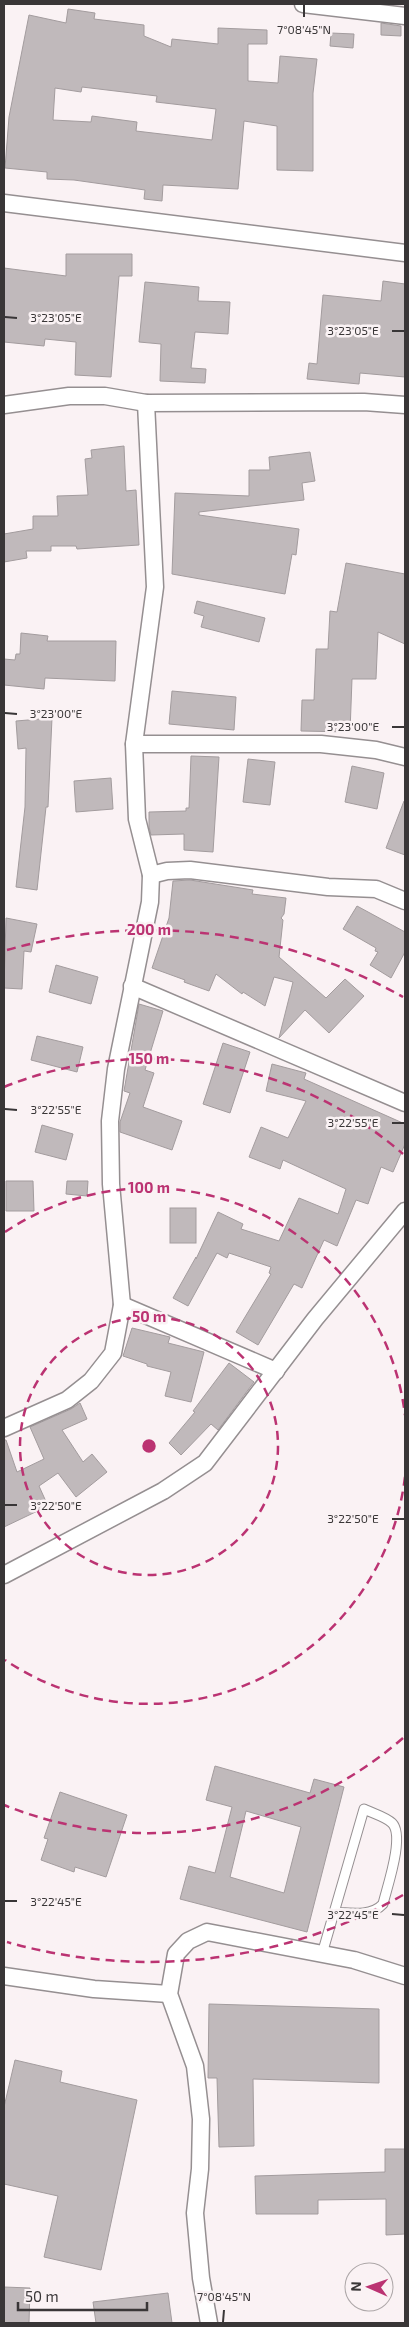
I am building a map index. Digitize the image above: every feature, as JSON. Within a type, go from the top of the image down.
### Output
[{"type":"street","points":[[303,4],[405,16]]},
{"type":"street","points":[[4,204],[405,253]]},
{"type":"street","points":[[4,405],[69,396],[105,396],[146,403],[364,402],[405,405]]},
{"type":"street","points":[[4,1428],[67,1400],[91,1381],[113,1353],[122,1305],[112,1184],[110,1121],[116,1069],[146,926],[151,876],[137,819],[134,744],[155,586],[146,403]]},
{"type":"street","points":[[134,744],[321,744],[376,750],[405,757]]},
{"type":"street","points":[[151,876],[167,871],[190,870],[328,887],[376,889],[405,901]]},
{"type":"street","points":[[132,986],[405,1103]]},
{"type":"street","points":[[4,1575],[163,1491],[204,1463],[405,1211]]},
{"type":"street","points":[[122,1305],[276,1371]]},
{"type":"street","points":[[209,2323],[195,2213],[200,2169],[200,2110],[195,2066],[169,1994],[176,1954],[188,1941],[207,1932],[354,1960],[405,1976]]},
{"type":"street","points":[[4,1976],[94,1989],[169,1994]]},
{"type":"lane","points":[[322,1954],[334,1912],[364,1809],[392,1822],[397,1831],[397,1843],[383,1904],[377,1911],[369,1913],[334,1912]]},
{"type":"building","points":[[68,9],[95,13],[94,19],[144,25],[144,36],[171,47],[172,39],[218,44],[218,28],[267,30],[267,44],[248,44],[248,81],[278,83],[280,56],[317,59],[313,93],[313,171],[277,170],[277,126],[244,121],[238,189],[163,185],[162,201],[144,199],[145,190],[74,180],[47,179],[47,172],[5,168],[9,117],[29,15],[66,23]],"holes":[[[82,87],[157,96],[156,102],[216,109],[212,140],[136,131],[137,122],[92,116],[91,122],[53,120],[55,88],[81,92]]]},
{"type":"building","points":[[381,23],[401,26],[401,36],[381,35]]},
{"type":"building","points":[[331,33],[354,34],[353,48],[330,46]]},
{"type":"building","points":[[66,254],[132,254],[132,276],[119,276],[111,377],[75,375],[76,342],[45,339],[44,346],[4,342],[4,268],[66,276]]},
{"type":"building","points":[[383,281],[405,284],[405,377],[360,373],[359,384],[307,379],[309,363],[317,364],[323,295],[381,301]]},
{"type":"building","points":[[145,282],[199,287],[198,301],[230,302],[228,334],[195,332],[191,368],[206,369],[205,383],[160,381],[161,344],[139,342]]},
{"type":"building","points":[[124,446],[126,491],[136,490],[139,545],[77,549],[76,546],[51,546],[51,551],[26,551],[27,558],[4,562],[4,534],[33,529],[33,516],[58,516],[57,496],[88,495],[85,459],[92,458],[91,450]]},
{"type":"building","points":[[310,452],[315,481],[302,483],[304,500],[199,512],[199,515],[299,529],[296,555],[292,554],[285,594],[172,574],[175,493],[249,496],[249,470],[270,470],[269,457]]},
{"type":"building","points":[[346,563],[405,574],[405,644],[378,632],[376,679],[352,679],[350,732],[301,731],[302,700],[314,700],[316,649],[328,649],[330,611],[337,612]]},
{"type":"building","points":[[197,601],[265,618],[259,642],[201,627],[204,616],[194,613]]},
{"type":"building","points":[[21,633],[48,636],[47,641],[116,641],[115,681],[45,678],[44,689],[4,685],[4,659],[15,660],[16,654],[20,654]]},
{"type":"building","points":[[172,691],[236,697],[234,730],[169,724]]},
{"type":"building","points":[[52,718],[48,807],[46,807],[37,890],[16,887],[25,807],[26,748],[18,749],[16,721]]},
{"type":"building","points":[[191,756],[219,757],[213,852],[184,850],[184,834],[151,835],[149,827],[149,812],[186,811],[186,808],[189,808]]},
{"type":"building","points":[[248,759],[275,762],[270,805],[243,802]]},
{"type":"building","points":[[352,766],[384,773],[377,809],[345,802]]},
{"type":"building","points":[[111,778],[113,809],[76,812],[74,781]]},
{"type":"building","points":[[405,801],[405,855],[386,848]]},
{"type":"building","points":[[190,880],[253,890],[252,894],[286,898],[284,914],[281,918],[283,920],[279,957],[326,998],[345,979],[364,996],[329,1033],[305,1010],[279,1038],[293,982],[274,977],[265,1006],[243,992],[242,994],[216,974],[209,991],[152,968],[169,918],[173,881]]},
{"type":"building","points":[[357,906],[405,932],[405,952],[391,978],[370,965],[378,952],[375,951],[376,948],[343,929]]},
{"type":"building","points":[[6,918],[37,924],[31,952],[24,951],[22,989],[4,988]]},
{"type":"building","points":[[56,965],[98,977],[91,1004],[49,992]]},
{"type":"building","points":[[139,1004],[163,1011],[145,1070],[154,1073],[143,1107],[182,1121],[172,1150],[120,1132],[120,1122],[130,1093],[124,1091]]},
{"type":"building","points":[[37,1036],[83,1047],[77,1072],[31,1060]]},
{"type":"building","points":[[223,1043],[250,1052],[230,1113],[203,1104]]},
{"type":"building","points":[[272,1064],[306,1073],[304,1079],[405,1124],[405,1144],[393,1172],[381,1167],[368,1204],[356,1200],[337,1246],[324,1240],[302,1288],[294,1284],[258,1345],[236,1332],[271,1274],[269,1273],[271,1267],[229,1253],[227,1258],[217,1253],[188,1306],[173,1298],[196,1257],[196,1259],[218,1212],[243,1224],[241,1229],[279,1241],[299,1198],[338,1214],[346,1189],[283,1160],[280,1169],[249,1157],[261,1127],[288,1138],[306,1101],[266,1091]]},
{"type":"building","points":[[42,1125],[73,1134],[66,1160],[35,1152]]},
{"type":"building","points":[[6,1181],[33,1181],[34,1211],[6,1211]]},
{"type":"building","points":[[67,1181],[88,1181],[87,1196],[66,1194]]},
{"type":"building","points":[[170,1208],[196,1208],[196,1243],[170,1243]]},
{"type":"building","points":[[132,1328],[170,1337],[168,1343],[204,1352],[191,1402],[165,1396],[171,1372],[147,1366],[147,1364],[123,1356]]},
{"type":"building","points":[[229,1363],[254,1382],[218,1430],[211,1424],[181,1455],[169,1443],[195,1412],[193,1411]]},
{"type":"building","points":[[80,1403],[87,1419],[62,1430],[83,1462],[92,1454],[107,1472],[76,1497],[58,1473],[39,1486],[48,1506],[4,1527],[4,1440],[6,1440],[17,1472],[44,1459],[30,1427],[71,1409]]},
{"type":"building","points":[[215,1766],[310,1793],[314,1779],[344,1787],[307,1932],[180,1899],[189,1866],[215,1873],[232,1807],[206,1800]],"holes":[[[246,1811],[301,1827],[284,1893],[230,1877]]]},
{"type":"building","points":[[60,1792],[127,1815],[106,1877],[75,1867],[74,1872],[41,1860],[48,1839],[44,1838]]},
{"type":"building","points":[[209,2004],[379,2009],[379,2083],[253,2079],[254,2146],[219,2147],[217,2078],[208,2078]]},
{"type":"building","points":[[15,2060],[62,2071],[60,2082],[137,2100],[101,2270],[44,2257],[58,2196],[4,2184],[4,2107]]},
{"type":"building","points":[[385,2149],[405,2149],[405,2234],[386,2235],[386,2199],[318,2200],[318,2214],[256,2214],[255,2176],[385,2172]]},
{"type":"building","points":[[4,2287],[30,2288],[29,2323],[4,2323]]},
{"type":"building","points":[[168,2293],[172,2323],[96,2323],[93,2302]]}]
